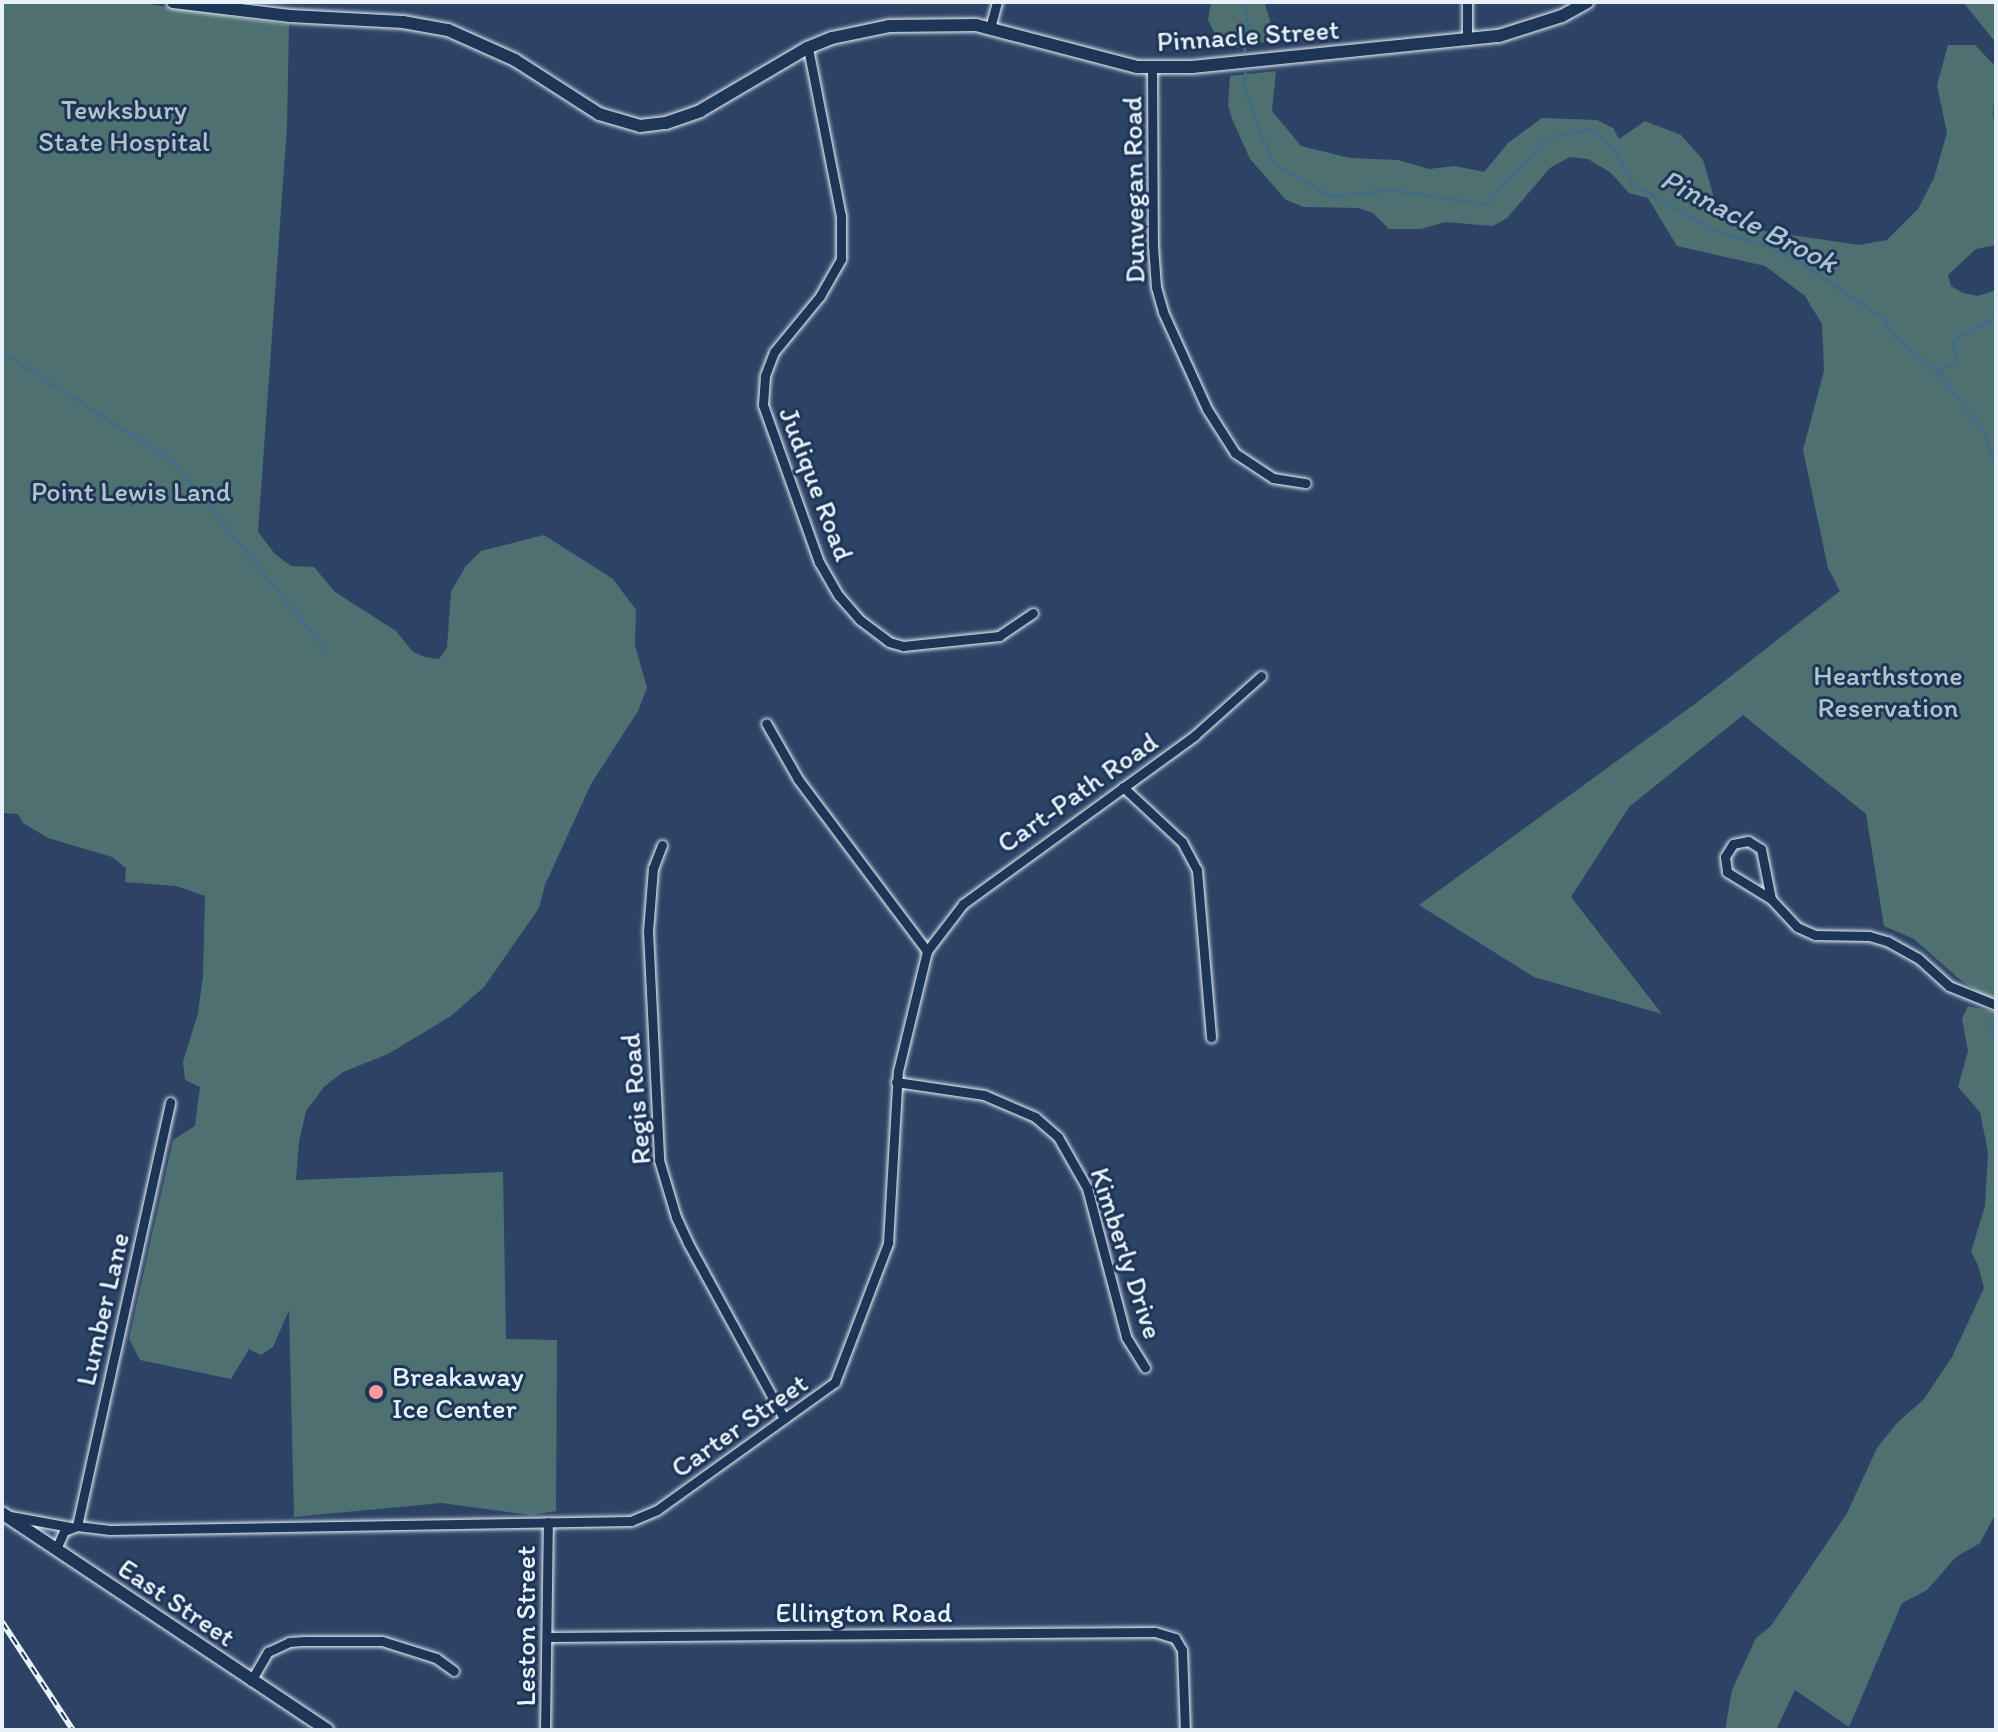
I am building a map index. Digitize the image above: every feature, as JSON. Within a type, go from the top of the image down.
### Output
[{"type":"street","name":"Pinnacle Street","points":[[173,2],[290,16],[403,22],[448,30],[515,60],[599,114],[633,125],[666,123],[700,111],[808,48],[832,38],[889,26],[925,23],[990,28],[1101,59],[1152,67],[1279,61],[1499,36],[1562,16],[1587,2]]},
{"type":"street","points":[[990,28],[997,2]]},
{"type":"street","points":[[1467,2],[1467,40]]},
{"type":"street","name":"Judique Road","points":[[808,48],[841,216],[841,259],[820,296],[774,352],[765,376],[763,405],[819,562],[839,596],[860,620],[889,642],[903,646],[999,636],[1033,613]]},
{"type":"street","name":"Dunvegan Road","points":[[1152,67],[1153,246],[1156,287],[1163,312],[1227,443],[1242,459],[1273,478],[1306,483]]},
{"type":"street","name":"Cart-Path Road","points":[[927,951],[963,904],[1194,736],[1261,676]]},
{"type":"street","points":[[766,723],[798,779],[927,951]]},
{"type":"street","points":[[1123,787],[1182,842],[1197,870],[1211,1037]]},
{"type":"street","points":[[1771,899],[1761,849],[1748,841],[1733,844],[1725,857],[1727,872],[1771,899],[1787,919],[1803,931],[1822,936],[1869,936],[1887,941],[1911,953],[1953,988],[1996,1005]]},
{"type":"street","name":"Regis Road","points":[[662,845],[653,868],[648,931],[659,1160],[676,1217],[688,1243],[784,1418]]},
{"type":"street","name":"Carter Street","points":[[3,1514],[110,1530],[631,1521],[648,1515],[828,1389],[838,1377],[888,1243],[896,1082],[927,951]]},
{"type":"street","name":"Kimberly Drive","points":[[896,1082],[984,1095],[1035,1117],[1058,1137],[1087,1188],[1126,1337],[1145,1367]]},
{"type":"street","name":"Lumber Lane","points":[[74,1526],[170,1102]]},
{"type":"street","name":"East Street","points":[[3,1514],[327,1730]]},
{"type":"street","name":"Leston Street","points":[[545,1730],[548,1522]]},
{"type":"street","points":[[56,1549],[64,1531],[74,1526]]},
{"type":"street","name":"Ellington Road","points":[[548,1637],[1155,1632],[1178,1642],[1184,1660],[1185,1730]]},
{"type":"street","points":[[251,1681],[268,1652],[289,1642],[305,1641],[382,1641],[436,1658],[454,1671]]},
{"type":"green space","points":[[2,2],[135,2],[289,25],[287,126],[258,532],[275,554],[291,566],[314,567],[335,592],[396,631],[413,652],[425,657],[439,659],[447,648],[451,591],[466,566],[481,551],[544,535],[613,579],[636,610],[635,645],[647,688],[638,711],[591,784],[545,885],[539,908],[484,987],[451,1016],[388,1054],[343,1072],[324,1087],[306,1111],[299,1142],[296,1180],[503,1172],[506,1339],[557,1340],[556,1511],[531,1515],[441,1503],[294,1517],[289,1310],[273,1347],[261,1355],[249,1349],[231,1379],[140,1360],[129,1339],[173,1140],[195,1126],[200,1087],[185,1080],[183,1062],[198,1013],[203,976],[205,896],[176,886],[125,882],[126,868],[112,857],[48,838],[23,823],[18,814],[2,813]]},
{"type":"green space","points":[[1211,2],[1264,2],[1273,29],[1269,41],[1231,49],[1220,44],[1208,20]]},
{"type":"green space","points":[[1963,2],[1996,2],[1996,43]]},
{"type":"green space","name":"Hearthstone Reservation","points":[[1948,45],[1975,45],[1996,67],[1993,115],[1996,135],[1996,245],[1976,249],[1948,275],[1951,286],[1963,293],[1978,296],[1996,290],[1996,999],[1983,996],[1958,978],[1914,939],[1884,926],[1866,814],[1743,715],[1629,807],[1571,897],[1662,1014],[1534,977],[1419,905],[1699,701],[1840,591],[1828,568],[1803,450],[1824,371],[1822,324],[1805,296],[1765,266],[1677,246],[1648,198],[1629,193],[1610,172],[1588,159],[1570,157],[1550,168],[1507,218],[1493,226],[1445,222],[1421,229],[1389,229],[1373,213],[1359,208],[1304,207],[1286,200],[1250,159],[1228,105],[1230,76],[1276,71],[1272,111],[1301,146],[1350,158],[1398,160],[1429,169],[1455,166],[1484,172],[1508,143],[1542,118],[1597,120],[1613,128],[1619,139],[1645,121],[1681,135],[1703,160],[1713,194],[1713,212],[1764,231],[1859,245],[1887,240],[1918,209],[1934,178],[1947,133],[1937,85]]},
{"type":"green space","points":[[1968,1006],[1996,1012],[1996,1513],[1980,1543],[1956,1557],[1927,1590],[1902,1603],[1849,1727],[1795,1690],[1776,1730],[1725,1730],[1732,1690],[1756,1638],[1771,1626],[1847,1513],[1877,1448],[1897,1423],[1924,1399],[1952,1357],[1984,1288],[1971,1252],[1985,1206],[1988,1152],[1980,1112],[1958,1087],[1968,1051],[1962,1019]]},
{"type":"waterway","name":"Pinnacle Brook","points":[[1242,2],[1247,17],[1244,50]]},
{"type":"waterway","name":"Pinnacle Brook","points":[[1245,73],[1244,89],[1272,162],[1330,196],[1393,190],[1485,204],[1548,137],[1589,129],[1611,145],[1635,186],[1715,230],[1772,247],[1883,318],[1893,335],[1937,372],[1983,430],[1996,468]]},
{"type":"waterway","points":[[1938,372],[1955,361],[1953,340],[1992,319],[1996,303]]},
{"type":"waterway","points":[[2,352],[171,460],[326,650]]},
{"type":"waterway","name":"Pinnacle Brook","points":[[1996,940],[1996,968]]},
{"type":"waterway","name":"Pinnacle Brook","points":[[1990,1021],[1996,1050]]},
{"type":"railway","points":[[2,1622],[73,1730]]},
{"type":"place","name":"Breakaway Ice Center","points":[[376,1392]]},
{"type":"park label","name":"Tewksbury State Hospital","points":[[124,125]]},
{"type":"park label","name":"Point Lewis Land","points":[[131,491]]}]
